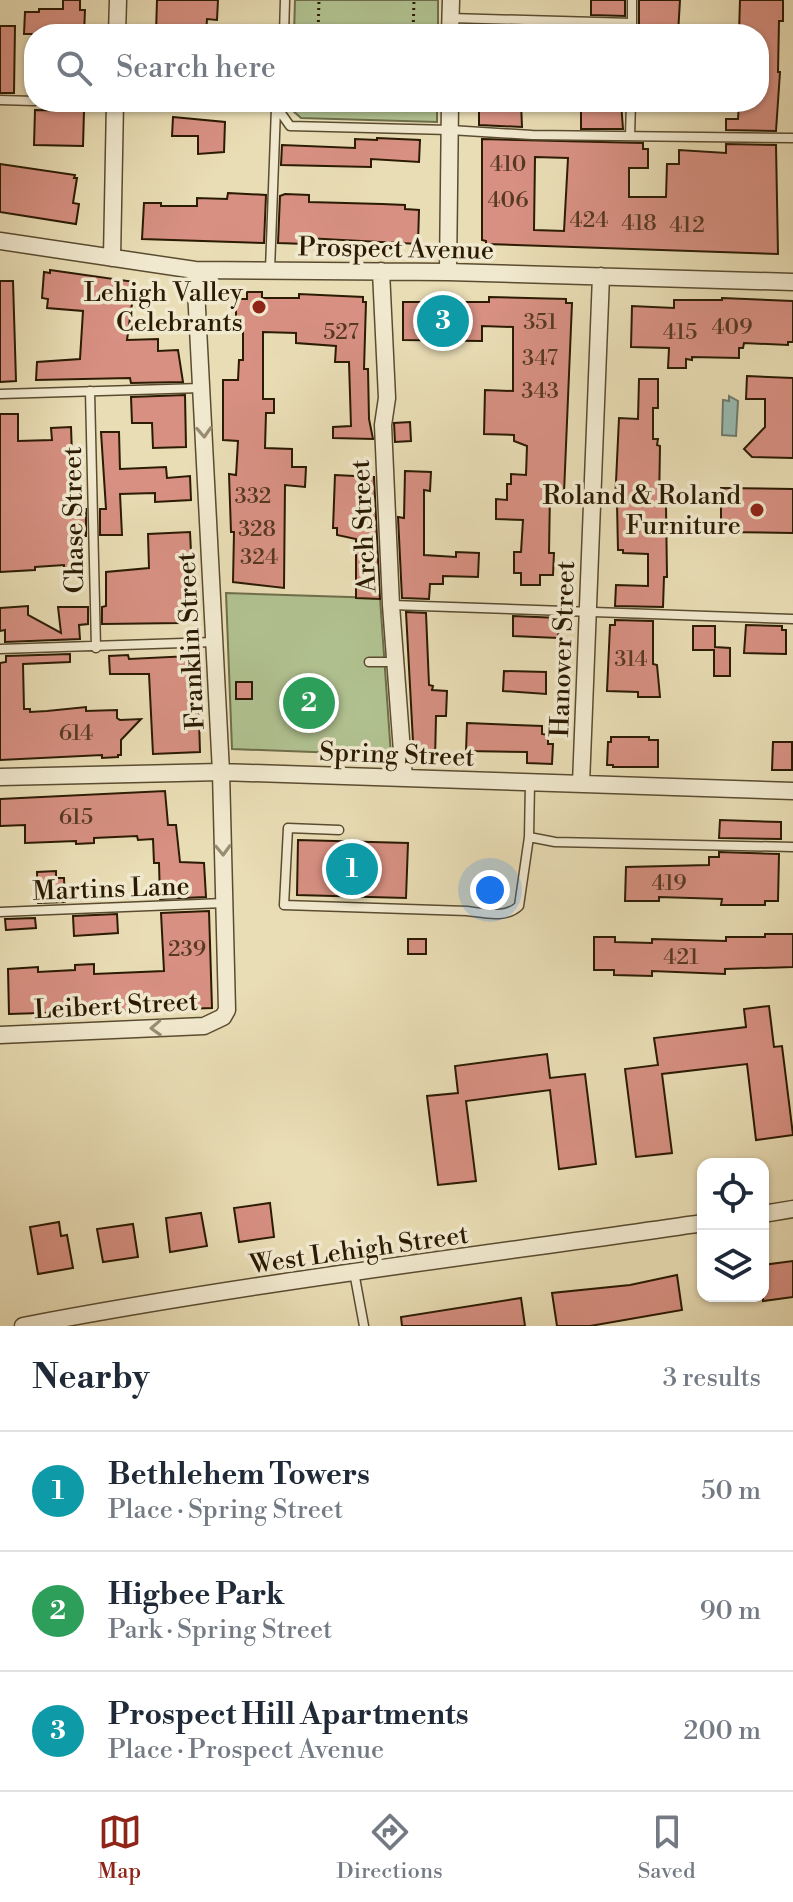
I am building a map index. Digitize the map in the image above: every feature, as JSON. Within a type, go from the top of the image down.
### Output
[{"type":"street","points":[[117,24],[118,0]]},
{"type":"street","points":[[450,24],[451,0]]},
{"type":"street","points":[[112,258],[115,112]]},
{"type":"street","points":[[448,272],[450,112]]},
{"type":"street","name":"Prospect Avenue","points":[[0,241],[195,270],[448,272],[793,282]]},
{"type":"street","name":"Franklin Street","points":[[195,270],[221,772],[227,1010]]},
{"type":"street","name":"Arch Street","points":[[381,271],[387,398],[383,425],[391,605],[404,778]]},
{"type":"street","name":"Hanover Street","points":[[581,784],[601,276]]},
{"type":"street","name":"Spring Street","points":[[0,777],[221,772],[793,791]]},
{"type":"street","name":"Leibert Street","points":[[0,1035],[204,1026],[223,1017],[227,1010]]},
{"type":"street","points":[[769,1213],[793,1209]]},
{"type":"street","name":"West Lehigh Street","points":[[23,1326],[354,1272],[697,1224]]},
{"type":"lane","points":[[284,24],[285,0]]},
{"type":"lane","points":[[571,24],[632,23],[632,0]]},
{"type":"lane","points":[[0,100],[24,101]]},
{"type":"lane","points":[[270,271],[277,112]]},
{"type":"lane","points":[[282,112],[290,126],[532,135],[793,138]]},
{"type":"lane","points":[[630,136],[631,112]]},
{"type":"lane","points":[[0,394],[202,388]]},
{"type":"lane","name":"Chase Street","points":[[90,391],[96,648]]},
{"type":"lane","points":[[391,605],[793,619]]},
{"type":"lane","points":[[0,649],[214,642]]},
{"type":"lane","points":[[369,662],[395,662]]},
{"type":"lane","points":[[339,830],[288,828],[284,905],[494,914],[512,912],[519,906],[529,837],[530,782]]},
{"type":"lane","points":[[529,837],[555,842],[793,847]]},
{"type":"lane","name":"Martins Lane","points":[[0,912],[224,903]]},
{"type":"lane","points":[[354,1272],[364,1326]]},
{"type":"path","points":[[318,24],[319,0]]},
{"type":"path","points":[[413,24],[414,0]]},
{"type":"green space","points":[[295,0],[438,0],[438,24],[294,24]]},
{"type":"green space","points":[[294,112],[437,112],[437,122],[301,118]]},
{"type":"green space","points":[[226,593],[380,598],[391,755],[232,749]]},
{"type":"water","points":[[729,396],[738,401],[736,436],[722,435],[723,400],[729,401]]},
{"type":"building","points":[[63,0],[80,0],[80,10],[85,10],[84,24],[24,24],[25,12],[63,9]]},
{"type":"building","points":[[157,0],[218,0],[217,20],[207,19],[207,24],[156,24]]},
{"type":"building","points":[[591,0],[625,0],[625,16],[591,15]]},
{"type":"building","points":[[639,0],[680,0],[679,24],[639,24]]},
{"type":"building","points":[[740,0],[783,0],[783,21],[779,21],[776,131],[726,130],[726,119],[738,119],[738,112],[769,112],[769,24],[739,24]]},
{"type":"building","points":[[0,26],[15,26],[14,93],[0,93]]},
{"type":"building","points":[[35,112],[84,112],[83,146],[34,145]]},
{"type":"building","points":[[479,112],[521,112],[522,127],[479,125]]},
{"type":"building","points":[[581,112],[622,112],[623,129],[581,129]]},
{"type":"building","points":[[173,117],[225,122],[224,152],[198,154],[198,136],[172,136]]},
{"type":"building","points":[[355,139],[420,140],[419,162],[371,159],[371,167],[281,165],[282,145],[355,148]]},
{"type":"building","points":[[482,139],[643,143],[643,149],[648,149],[648,168],[629,168],[629,197],[666,197],[667,164],[679,164],[679,150],[726,153],[726,144],[776,145],[778,254],[486,244],[482,240]],"holes":[[[535,157],[568,158],[564,231],[534,230]]]},
{"type":"building","points":[[0,164],[75,175],[73,203],[79,204],[76,224],[0,212]]},
{"type":"building","points":[[228,193],[266,195],[264,243],[142,239],[144,203],[197,206],[197,198],[227,199]]},
{"type":"building","points":[[309,195],[309,202],[405,205],[405,209],[419,210],[418,244],[306,238],[306,244],[278,243],[280,196]]},
{"type":"building","points":[[50,270],[135,282],[127,340],[158,339],[158,351],[178,350],[183,382],[131,383],[130,378],[36,380],[37,362],[80,359],[83,311],[47,308],[48,299],[42,298],[44,272],[50,273]]},
{"type":"building","points":[[0,281],[13,281],[16,381],[0,382]]},
{"type":"building","points":[[247,292],[262,292],[262,298],[299,298],[299,294],[363,297],[363,302],[366,302],[364,369],[368,369],[369,419],[373,439],[333,438],[333,427],[351,426],[349,362],[335,362],[336,346],[296,343],[296,333],[263,332],[263,399],[274,399],[274,413],[266,413],[265,448],[292,449],[292,467],[306,467],[305,487],[285,485],[284,588],[233,582],[234,532],[231,532],[229,474],[236,475],[238,441],[223,440],[223,380],[238,380],[239,360],[243,360],[243,319],[236,319],[236,299],[247,299]]},
{"type":"building","points":[[489,297],[566,299],[566,303],[572,303],[564,493],[550,493],[549,553],[554,553],[553,575],[540,575],[540,585],[521,585],[521,573],[514,573],[514,552],[521,552],[523,520],[496,519],[496,499],[507,500],[507,484],[511,484],[511,474],[526,475],[527,446],[514,441],[514,435],[484,434],[485,390],[513,391],[513,327],[482,326],[482,341],[403,340],[403,302],[489,302]]},
{"type":"building","points":[[722,298],[793,301],[793,342],[788,342],[788,345],[744,343],[743,348],[739,348],[739,358],[692,357],[692,360],[686,359],[686,368],[668,368],[669,348],[631,347],[632,306],[674,308],[674,300]]},
{"type":"building","points":[[747,376],[793,378],[793,458],[752,457],[744,449],[765,427],[765,399],[746,399]]},
{"type":"building","points":[[639,379],[658,379],[658,408],[653,408],[653,439],[658,439],[657,445],[660,446],[659,506],[666,506],[667,577],[664,577],[663,607],[615,606],[616,585],[648,586],[648,554],[618,550],[615,503],[619,418],[638,419]]},
{"type":"building","points":[[185,395],[186,447],[153,448],[152,423],[132,423],[131,397]]},
{"type":"building","points":[[0,414],[18,414],[18,441],[52,440],[51,428],[71,427],[74,509],[86,509],[86,536],[80,536],[82,569],[64,570],[64,565],[0,572]]},
{"type":"building","points":[[410,422],[411,441],[395,442],[394,423]]},
{"type":"building","points":[[101,432],[119,432],[120,469],[166,467],[167,478],[190,476],[191,500],[155,502],[155,493],[120,494],[122,535],[100,535],[100,509],[106,509]]},
{"type":"building","points":[[405,471],[431,472],[430,491],[424,490],[424,555],[456,557],[456,552],[479,553],[478,577],[443,576],[443,584],[430,584],[429,599],[402,598],[398,517],[404,518]]},
{"type":"building","points":[[335,475],[374,477],[380,599],[356,598],[356,539],[337,535],[337,528],[333,528]]},
{"type":"building","name":"Roland & Roland Furniture","points":[[721,488],[793,489],[793,533],[721,532]]},
{"type":"building","points":[[190,532],[193,592],[185,592],[186,620],[182,623],[102,624],[102,607],[106,606],[106,572],[149,568],[148,534]]},
{"type":"building","points":[[28,606],[28,615],[61,633],[58,607],[88,607],[88,624],[79,625],[80,639],[5,642],[5,630],[0,631],[0,608]]},
{"type":"building","points":[[406,612],[426,613],[429,685],[433,686],[432,690],[447,691],[446,716],[436,716],[435,761],[414,760]]},
{"type":"building","points":[[513,616],[559,618],[558,638],[513,636]]},
{"type":"building","points":[[615,620],[653,621],[653,664],[657,665],[660,697],[638,697],[638,692],[607,691],[610,625],[615,625]]},
{"type":"building","points":[[746,625],[782,626],[782,630],[786,630],[786,654],[744,653]]},
{"type":"building","points":[[693,626],[715,626],[715,647],[730,648],[730,676],[714,676],[714,650],[693,650]]},
{"type":"building","points":[[70,654],[70,662],[23,664],[24,709],[30,709],[30,712],[86,707],[86,711],[117,710],[120,720],[141,719],[121,740],[121,755],[0,760],[0,663],[6,662],[6,656]]},
{"type":"building","points":[[128,655],[129,659],[190,656],[191,673],[194,673],[195,686],[198,686],[200,752],[153,754],[149,674],[110,674],[109,656]]},
{"type":"building","points":[[504,671],[546,672],[546,694],[503,691]]},
{"type":"building","points":[[236,682],[252,682],[252,699],[236,699]]},
{"type":"building","points":[[467,723],[542,726],[542,734],[548,735],[548,744],[553,744],[552,764],[527,763],[527,752],[466,751]]},
{"type":"building","points":[[611,737],[649,737],[649,740],[658,740],[658,767],[607,765]]},
{"type":"building","points":[[773,742],[792,742],[792,770],[772,770]]},
{"type":"building","points":[[165,791],[168,825],[176,825],[180,862],[204,863],[206,897],[160,899],[159,863],[154,863],[153,839],[138,840],[137,836],[94,838],[94,843],[25,843],[25,825],[0,826],[0,799]]},
{"type":"building","points":[[720,820],[781,822],[781,839],[719,838]]},
{"type":"building","points":[[298,840],[408,843],[406,898],[297,895]]},
{"type":"building","points":[[719,852],[779,854],[778,901],[765,901],[765,905],[721,905],[722,899],[659,897],[659,901],[625,901],[626,867],[709,865],[709,857],[719,857]]},
{"type":"building","points":[[56,871],[56,878],[64,878],[65,902],[38,903],[37,872]]},
{"type":"building","points":[[209,911],[212,1008],[183,1009],[183,1004],[142,1005],[142,1010],[9,1014],[8,969],[38,967],[38,972],[75,970],[75,965],[94,964],[94,974],[164,971],[161,913]]},
{"type":"building","points":[[117,914],[118,933],[74,936],[73,916]]},
{"type":"building","points":[[35,918],[36,928],[6,930],[5,919]]},
{"type":"building","points":[[765,934],[793,934],[793,967],[725,969],[725,974],[652,971],[652,976],[614,975],[614,970],[594,970],[594,937],[615,937],[615,942],[652,943],[652,939],[726,941],[726,937],[765,937]]},
{"type":"building","points":[[408,939],[426,939],[426,954],[408,954]]},
{"type":"building","points":[[769,1006],[774,1047],[782,1046],[793,1135],[756,1140],[747,1064],[662,1074],[672,1153],[636,1157],[625,1069],[658,1065],[654,1038],[746,1027],[744,1009]]},
{"type":"building","points":[[547,1054],[550,1078],[585,1074],[596,1164],[559,1169],[550,1090],[466,1101],[476,1181],[438,1185],[427,1096],[458,1093],[455,1066]]},
{"type":"building","points":[[270,1203],[274,1237],[239,1242],[234,1208]]},
{"type":"building","points":[[201,1213],[207,1246],[170,1252],[166,1218]]},
{"type":"building","points":[[59,1222],[61,1236],[67,1235],[73,1268],[38,1274],[30,1227]]},
{"type":"building","points":[[133,1224],[138,1257],[103,1262],[97,1229]]},
{"type":"building","points":[[793,1261],[793,1297],[769,1300],[769,1264]]},
{"type":"building","points":[[677,1275],[682,1310],[590,1326],[557,1326],[552,1293],[630,1285]]},
{"type":"building","points":[[521,1298],[525,1326],[402,1326],[401,1317]]},
{"type":"place","name":"Lehigh Valley Celebrants","points":[[259,307]]},
{"type":"place","name":"Prospect Hill Apartments","points":[[443,321]]},
{"type":"place","name":"Roland & Roland Furniture","points":[[757,510]]},
{"type":"place","name":"Higbee Park","points":[[309,703]]},
{"type":"place","name":"Bethlehem Towers","points":[[352,869]]}]
